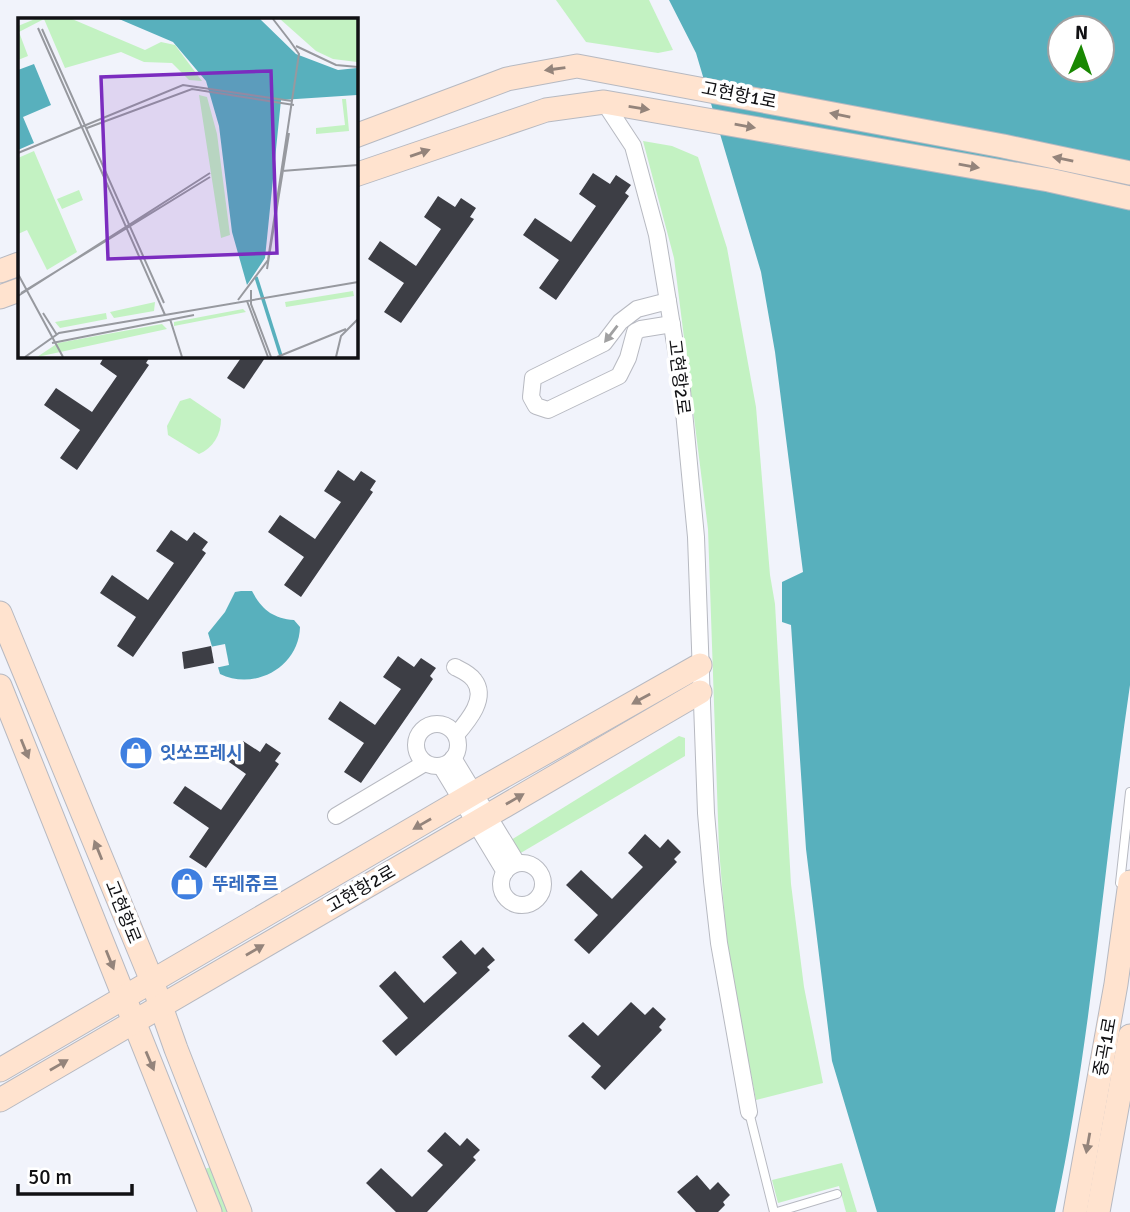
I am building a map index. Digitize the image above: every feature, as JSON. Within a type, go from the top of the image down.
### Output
[{"type":"street","name":"고현항1로","points":[[357,135],[507,79],[577,66],[1003,146],[1130,173]]},
{"type":"street","name":"고현항1로","points":[[357,174],[546,110],[604,102],[1049,180],[1130,198]]},
{"type":"street","name":"고현항2로","points":[[0,1100],[700,692],[696,537],[681,380],[672,324],[657,235],[633,146],[604,102]]},
{"type":"street","points":[[0,271],[18,264]]},
{"type":"street","points":[[0,297],[18,290]]},
{"type":"street","points":[[668,301],[637,309],[620,322],[604,343],[534,378],[531,397],[536,406],[548,410],[619,376],[628,358],[635,332],[672,324]]},
{"type":"street","name":"고현항로","points":[[0,613],[152,981],[240,1212]]},
{"type":"street","name":"고현항2로","points":[[0,1070],[700,665]]},
{"type":"street","points":[[455,667],[473,679],[479,692],[475,708],[456,735]]},
{"type":"street","name":"고현항로","points":[[0,686],[7,723],[125,997],[210,1212]]},
{"type":"street","points":[[700,692],[706,813],[719,943],[749,1112]]},
{"type":"street","points":[[336,816],[440,762],[458,749],[456,735],[440,723],[433,723],[421,730],[415,743],[416,751],[440,762],[468,797],[511,867]]},
{"type":"street","name":"중곡1로","points":[[1075,1212],[1114,1103],[1119,962],[1130,882]]},
{"type":"street","points":[[192,986],[180,1023],[180,1036],[218,1131],[217,1156]]},
{"type":"street","name":"중곡1로","points":[[1098,1212],[1114,1103],[1130,1036]]},
{"type":"lane","points":[[1119,962],[1117,915],[1130,792]]},
{"type":"lane","points":[[749,1112],[775,1212],[838,1194]]},
{"type":"green space","points":[[556,0],[649,0],[673,50],[658,53],[586,42]]},
{"type":"green space","points":[[643,141],[672,146],[698,157],[727,248],[756,407],[770,575],[775,604],[791,884],[804,987],[823,1083],[756,1100],[728,958],[719,849],[708,529],[674,258]]},
{"type":"green space","points":[[190,398],[221,419],[215,440],[199,454],[168,435],[167,426],[180,401]]},
{"type":"green space","points":[[679,736],[685,738],[685,756],[519,854],[511,840]]},
{"type":"green space","points":[[842,1163],[857,1212],[846,1212],[839,1186],[778,1203],[772,1180]]},
{"type":"green space","points":[[213,1166],[231,1212],[222,1212],[205,1169]]},
{"type":"water","points":[[669,0],[1130,0],[1130,685],[1079,1081],[1055,1212],[877,1212],[832,1061],[806,849],[791,625],[782,622],[782,582],[803,572],[775,352],[761,272],[696,53]]},
{"type":"water","points":[[252,591],[269,612],[294,620],[300,627],[292,654],[273,672],[260,677],[233,679],[220,674],[208,633],[225,612],[235,592]]},
{"type":"pier","points":[[225,644],[229,665],[215,668],[210,647]]},
{"type":"building","points":[[593,173],[610,184],[616,175],[631,185],[625,193],[629,196],[556,300],[539,288],[559,260],[523,235],[535,218],[571,242],[596,206],[579,194]]},
{"type":"building","points":[[438,196],[455,207],[461,198],[476,208],[470,217],[474,219],[401,323],[384,312],[404,283],[368,259],[380,241],[416,266],[441,229],[424,217]]},
{"type":"building","points":[[104,357],[150,357],[146,363],[149,365],[77,470],[60,458],[80,430],[44,405],[56,388],[92,412],[117,376],[100,364]]},
{"type":"building","points":[[242,357],[266,357],[244,389],[227,378]]},
{"type":"building","points":[[338,470],[354,481],[361,471],[376,481],[370,490],[373,492],[301,597],[284,585],[304,557],[268,532],[280,515],[315,539],[341,502],[324,491]]},
{"type":"building","points":[[171,530],[187,541],[194,532],[208,542],[202,550],[206,553],[133,657],[117,646],[136,617],[100,593],[112,575],[148,600],[174,563],[156,551]]},
{"type":"building","points":[[211,646],[214,663],[184,669],[182,652]]},
{"type":"building","points":[[398,656],[414,667],[421,658],[436,668],[430,676],[433,679],[361,783],[344,772],[364,743],[328,719],[340,701],[375,725],[401,689],[383,677]]},
{"type":"building","points":[[243,741],[260,752],[266,743],[281,753],[275,761],[279,764],[206,868],[189,857],[209,828],[173,803],[185,786],[221,810],[246,774],[229,762]]},
{"type":"building","points":[[645,834],[660,848],[668,839],[681,852],[674,859],[677,862],[589,954],[574,940],[598,915],[566,885],[581,870],[612,899],[643,867],[628,853]]},
{"type":"building","points":[[461,940],[475,955],[483,947],[495,960],[487,967],[490,970],[396,1056],[382,1041],[408,1018],[379,986],[395,971],[424,1003],[457,973],[442,957]]},
{"type":"building","points":[[631,1002],[645,1015],[653,1007],[666,1019],[659,1027],[662,1030],[605,1090],[591,1077],[601,1066],[568,1036],[583,1022],[598,1036]]},
{"type":"building","points":[[445,1132],[460,1146],[467,1138],[480,1150],[473,1157],[476,1160],[427,1212],[396,1212],[366,1183],[381,1168],[412,1197],[443,1165],[427,1151]]},
{"type":"building","points":[[697,1175],[710,1190],[718,1182],[730,1195],[718,1212],[696,1212],[677,1192]]},
{"type":"place","name":"잇쏘프레시","points":[[136,753]]},
{"type":"place","name":"뚜레쥬르","points":[[187,884]]}]
